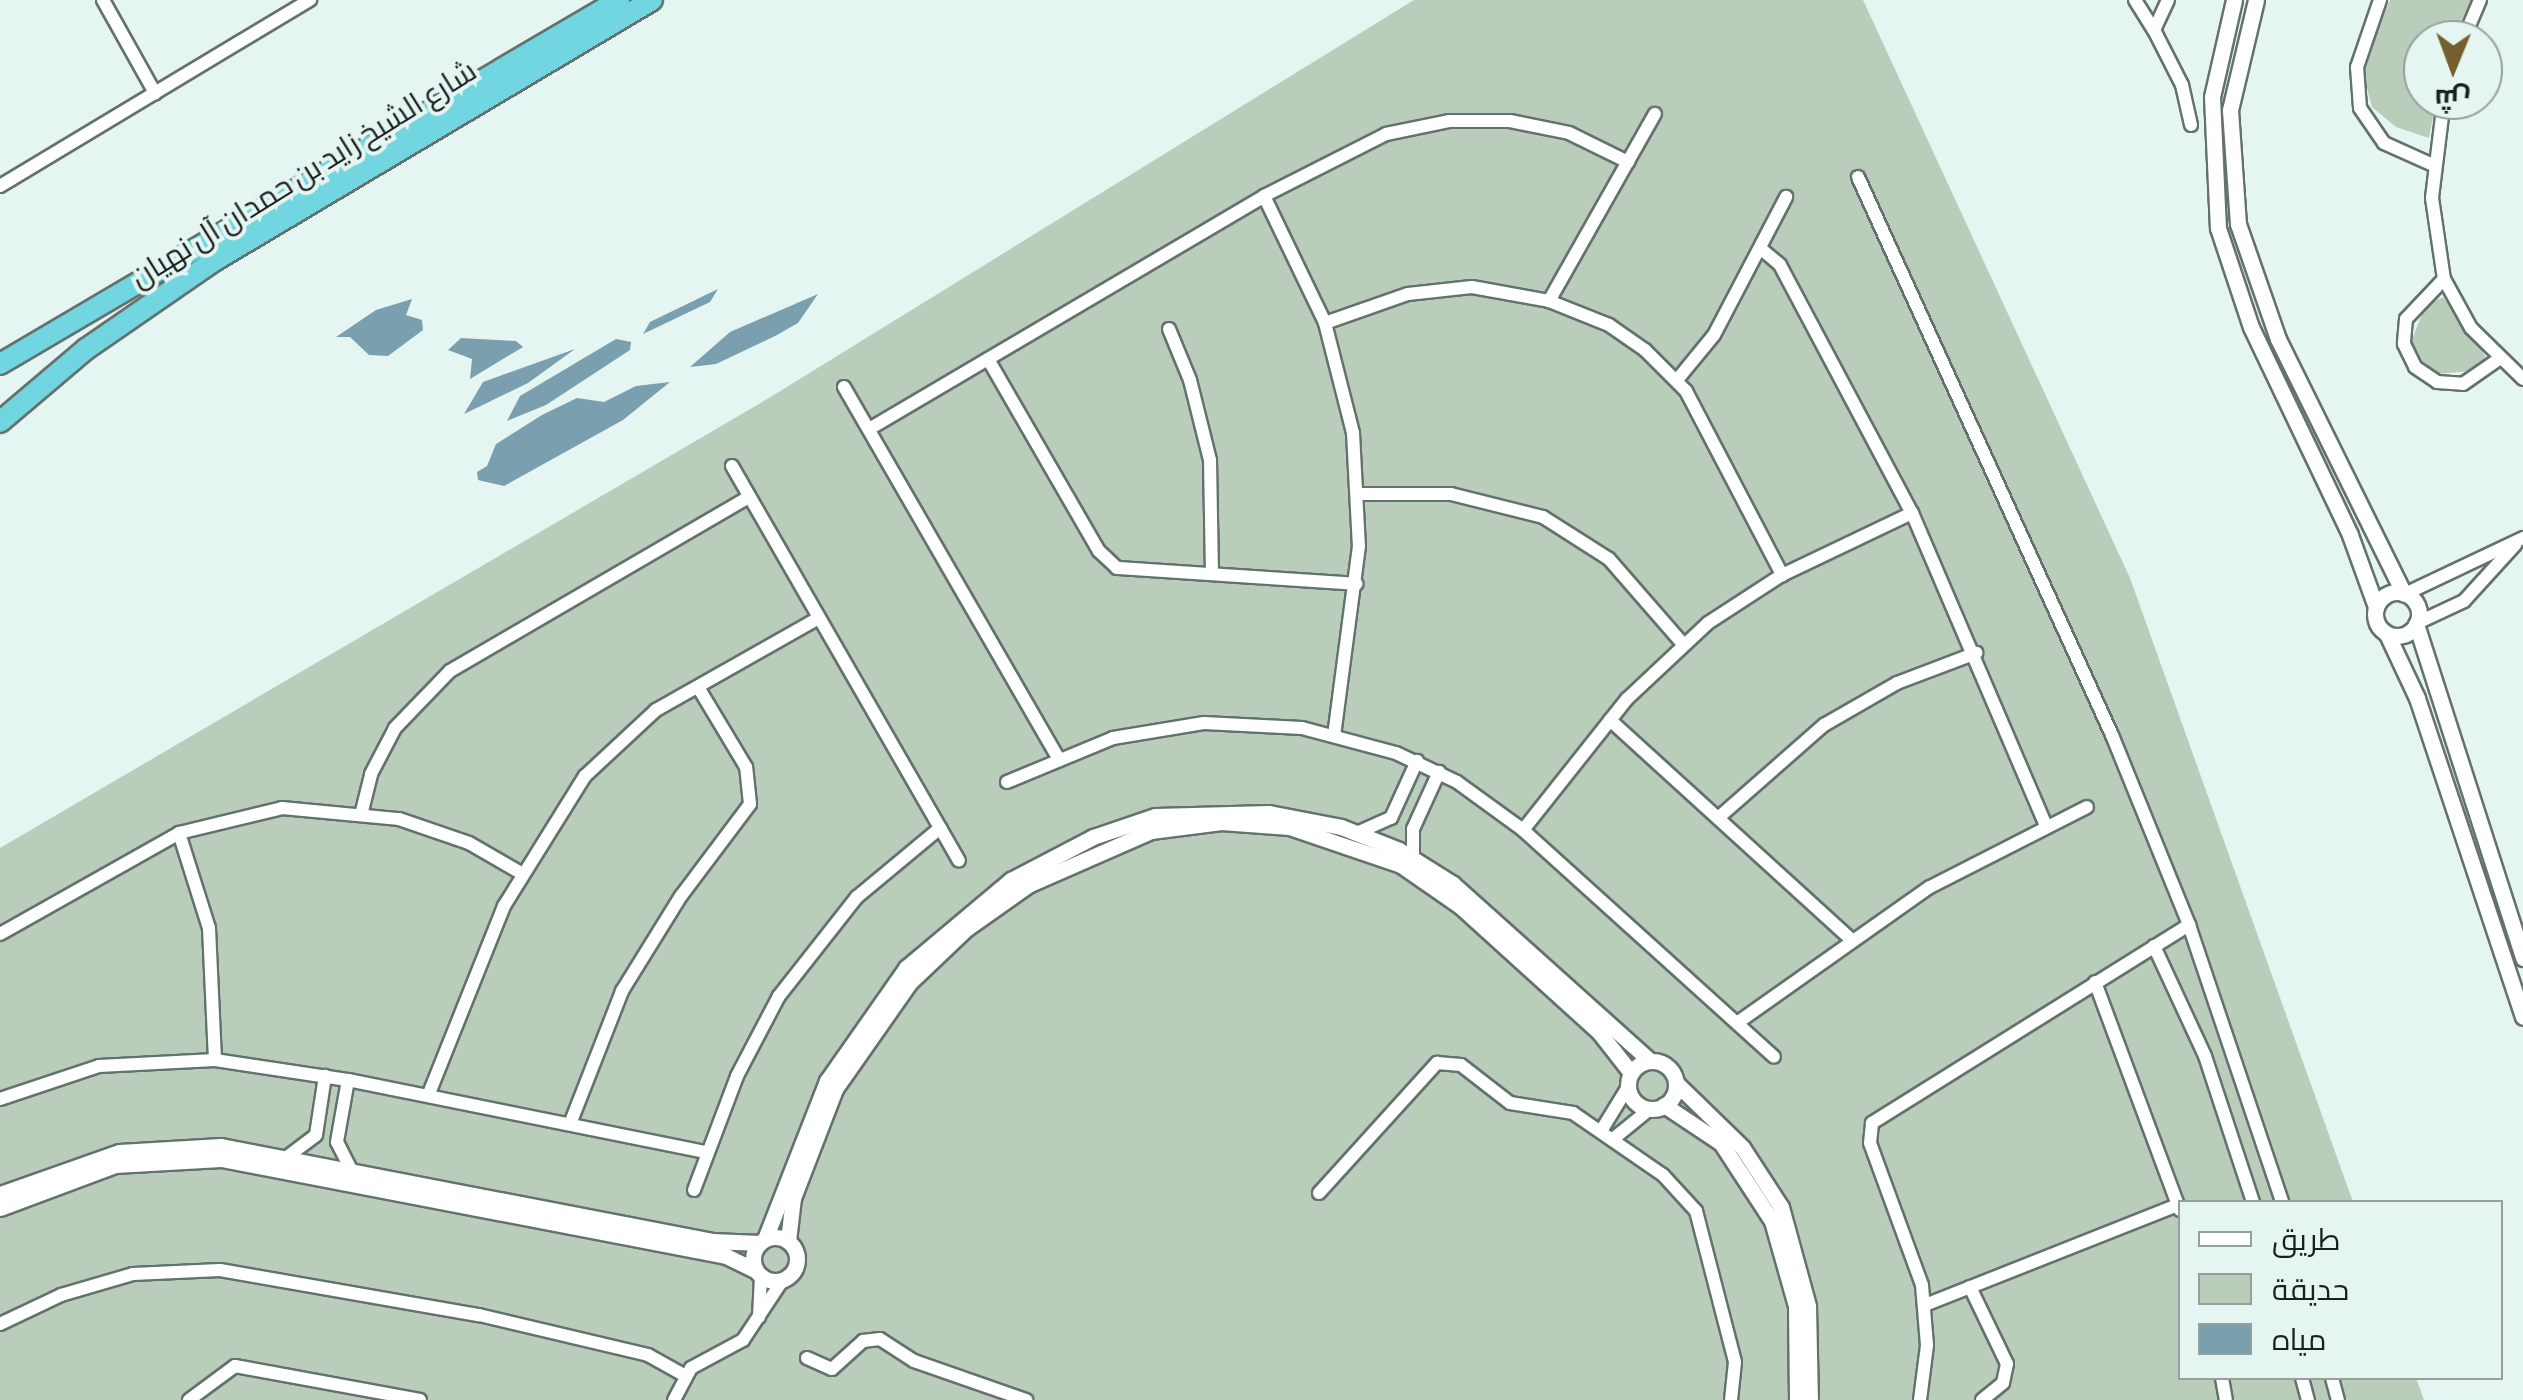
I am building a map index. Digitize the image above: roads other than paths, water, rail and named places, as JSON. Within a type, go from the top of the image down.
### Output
[{"type":"highway","name":"شارع الشيخ زايد بن حمدان آل نهيان","points":[[0,364],[619,0]]},
{"type":"highway","name":"شارع الشيخ زايد بن حمدان آل نهيان","points":[[0,422],[86,349],[212,262],[652,0]]},
{"type":"street","points":[[103,0],[155,93]]},
{"type":"street","points":[[0,186],[310,0]]},
{"type":"street","points":[[2136,0],[2165,0],[2154,30]]},
{"type":"street","points":[[2136,0],[2182,86],[2191,125]]},
{"type":"street","points":[[2234,0],[2212,98],[2218,228],[2251,327],[2350,535],[2376,608],[2375,620],[2387,634],[2417,698],[2523,1017]]},
{"type":"street","points":[[2256,0],[2230,110],[2238,224],[2268,316],[2404,594],[2416,603],[2416,624],[2523,958]]},
{"type":"street","points":[[2380,0],[2356,67],[2360,108],[2384,143],[2433,165]]},
{"type":"street","points":[[1549,301],[1656,114]]},
{"type":"street","points":[[2441,120],[2433,165],[2434,231],[2444,279],[2471,328],[2523,379]]},
{"type":"street","points":[[868,429],[1264,196],[1365,141],[1449,121],[1540,126],[1628,162]]},
{"type":"street","points":[[1858,177],[2024,530],[2189,925],[2281,1200]]},
{"type":"street","points":[[1264,196],[1326,323],[1348,405],[1359,494],[1356,584],[1334,735]]},
{"type":"street","points":[[1677,380],[1706,348],[1786,197]]},
{"type":"street","points":[[1760,248],[1780,265],[1912,513],[1976,652],[2046,824]]},
{"type":"street","points":[[2444,279],[2406,318],[2404,344],[2415,368],[2437,382],[2462,384],[2499,359]]},
{"type":"street","points":[[1326,323],[1442,288],[1549,301],[1628,337],[1677,380],[1782,575]]},
{"type":"street","points":[[1169,329],[1207,446],[1212,570]]},
{"type":"street","points":[[988,359],[1110,564],[1133,572],[1212,570],[1356,584]]},
{"type":"street","points":[[844,387],[1058,758]]},
{"type":"street","points":[[732,466],[816,618],[959,860]]},
{"type":"street","points":[[1359,494],[1451,494],[1543,517],[1609,559],[1683,644]]},
{"type":"street","points":[[362,811],[371,774],[395,728],[450,671],[749,497]]},
{"type":"street","points":[[1524,830],[1610,720],[1683,644],[1782,575],[1912,513]]},
{"type":"street","points":[[2376,608],[2384,596],[2404,594],[2457,573],[2520,540]]},
{"type":"street","points":[[2387,634],[2404,635],[2434,612],[2471,594],[2520,540]]},
{"type":"street","points":[[2457,573],[2471,594]]},
{"type":"street","points":[[428,1096],[462,998],[522,873],[612,746],[698,687],[816,618]]},
{"type":"street","points":[[1718,818],[1824,724],[1897,683],[1976,652]]},
{"type":"street","points":[[570,1124],[622,991],[681,896],[750,804],[746,766],[698,687]]},
{"type":"street","points":[[1610,720],[1851,940]]},
{"type":"street","points":[[1007,782],[1058,758],[1124,735],[1192,724],[1276,725],[1334,735],[1417,761],[1524,830],[1774,1057]]},
{"type":"street","points":[[1359,832],[1385,824],[1417,761]]},
{"type":"street","points":[[1412,857],[1412,830],[1439,772]]},
{"type":"street","points":[[1402,796],[1422,806]]},
{"type":"street","points":[[1737,1023],[1851,940],[2046,824],[2086,806]]},
{"type":"street","points":[[0,934],[179,834],[244,813],[362,811],[435,830],[522,873]]},
{"type":"street","points":[[759,1317],[762,1241],[814,1106],[855,1032],[924,949],[998,888],[1093,836],[1176,813],[1268,812],[1359,832],[1412,857],[1460,891],[1650,1061],[1668,1067],[1676,1084],[1742,1147],[1781,1207],[1808,1306],[1810,1400]]},
{"type":"street","points":[[674,1400],[684,1376],[735,1347],[797,1263],[788,1242],[793,1198],[835,1089],[910,982],[966,928],[1028,885],[1100,849],[1163,829],[1221,822],[1289,827],[1401,865],[1460,906],[1618,1050],[1636,1102],[1658,1107],[1720,1142],[1772,1222],[1796,1306],[1797,1400]]},
{"type":"street","points":[[694,1190],[706,1152],[759,1030],[816,944],[857,896],[940,828]]},
{"type":"street","points":[[179,834],[209,928],[215,1060]]},
{"type":"street","points":[[1920,1400],[1925,1305],[1912,1247],[1870,1143],[1872,1123],[2189,925]]},
{"type":"street","points":[[2154,946],[2205,1056],[2252,1200]]},
{"type":"street","points":[[2095,982],[2178,1206]]},
{"type":"street","points":[[0,1099],[99,1066],[215,1060],[348,1080],[706,1152]]},
{"type":"street","points":[[1608,1135],[1630,1080],[1650,1061]]},
{"type":"street","points":[[1319,1193],[1437,1063],[1462,1065],[1510,1104],[1565,1110],[1608,1135],[1672,1183],[1701,1220],[1735,1362],[1731,1400]]},
{"type":"street","points":[[287,1157],[316,1135],[326,1076]]},
{"type":"street","points":[[348,1080],[337,1142],[351,1170]]},
{"type":"street","points":[[1608,1135],[1658,1107],[1676,1084]]},
{"type":"street","points":[[0,1194],[76,1163],[141,1148],[222,1146],[712,1241],[788,1242]]},
{"type":"street","points":[[0,1208],[115,1165],[221,1159],[726,1256],[782,1281]]},
{"type":"street","points":[[1925,1305],[2178,1209]]},
{"type":"street","points":[[0,1324],[60,1295],[132,1274],[220,1270],[480,1315],[648,1355],[684,1376]]},
{"type":"street","points":[[1970,1287],[2007,1364],[2003,1383],[1982,1400]]},
{"type":"street","points":[[806,1358],[832,1369],[862,1341],[880,1339],[914,1361],[1026,1400]]},
{"type":"street","points":[[188,1400],[235,1366],[420,1400]]},
{"type":"water","points":[[718,289],[710,302],[643,334],[650,322]]},
{"type":"water","points":[[818,294],[798,323],[777,335],[716,364],[690,367],[730,332]]},
{"type":"water","points":[[412,299],[406,315],[422,320],[423,330],[388,356],[369,355],[350,337],[336,337],[376,310]]},
{"type":"water","points":[[461,338],[516,341],[523,347],[470,379],[472,359],[448,350]]},
{"type":"water","points":[[616,339],[631,342],[630,350],[546,405],[507,421],[520,396]]},
{"type":"water","points":[[575,349],[528,383],[464,414],[483,382]]},
{"type":"water","points":[[670,382],[623,420],[504,486],[478,480],[477,472],[487,466],[496,444],[542,415],[577,398],[604,402],[636,386]]}]
